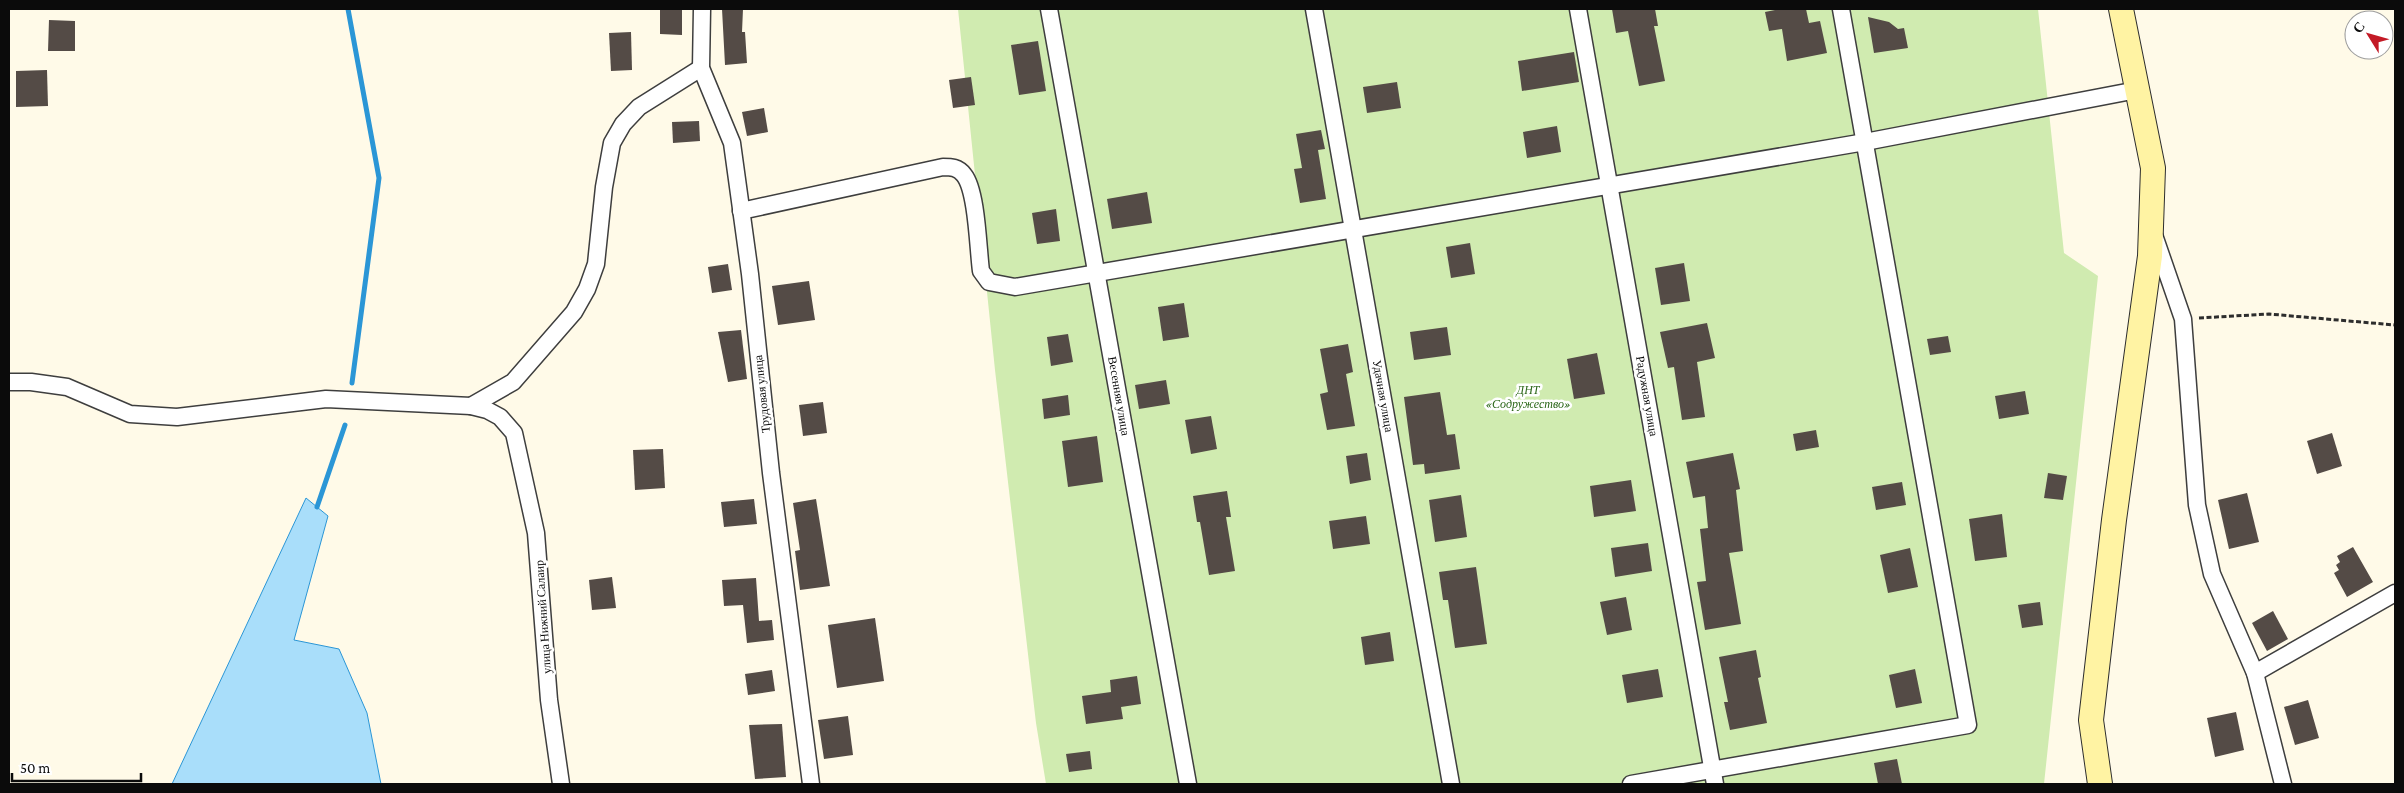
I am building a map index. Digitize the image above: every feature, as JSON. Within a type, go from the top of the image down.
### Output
[{"type":"street","name":"Трудовая улица","points":[[702,9],[701,68],[732,143],[751,284],[770,472],[811,784]]},
{"type":"street","name":"Весенняя улица","points":[[1049,9],[1098,273],[1188,784]]},
{"type":"street","name":"Удачная улица","points":[[1314,9],[1452,784]]},
{"type":"street","name":"Радужная улица","points":[[1578,9],[1714,778]]},
{"type":"street","points":[[1631,784],[1714,778],[1968,725],[1841,9]]},
{"type":"street","points":[[2100,784],[2091,720],[2114,520],[2150,256],[2153,168],[2121,9]]},
{"type":"street","points":[[471,406],[513,382],[574,312],[587,290],[596,264],[604,187],[612,143],[623,124],[639,107],[701,68]]},
{"type":"street","points":[[741,211],[943,167],[955,168],[964,174],[971,189],[981,271],[989,282],[1015,287],[1865,142],[2138,90]]},
{"type":"street","points":[[2151,226],[2184,319],[2197,506],[2212,574],[2254,673],[2283,784]]},
{"type":"street","name":"улица Нижний Салаир","points":[[9,382],[31,382],[67,387],[130,414],[177,417],[326,399],[471,406],[487,410],[500,417],[514,433],[536,533],[549,700],[561,784]]},
{"type":"street","points":[[2254,673],[2395,593]]},
{"type":"path","points":[[2184,319],[2269,314],[2395,325]]},
{"type":"green space","name":"ДНТ «Содружество»","points":[[958,9],[2038,9],[2064,253],[2098,276],[2044,784],[1046,784],[1036,723],[995,370]]},
{"type":"water","points":[[306,498],[328,516],[294,640],[339,649],[367,713],[381,784],[172,784]]},
{"type":"building","points":[[660,9],[682,9],[682,35],[660,34]]},
{"type":"building","points":[[722,9],[743,9],[742,32],[745,32],[747,63],[725,65]]},
{"type":"building","points":[[1612,9],[1655,9],[1658,26],[1654,26],[1665,81],[1639,86],[1628,31],[1616,33]]},
{"type":"building","points":[[1780,9],[1806,9],[1809,23],[1820,21],[1827,53],[1787,61],[1782,29],[1769,31],[1765,12]]},
{"type":"building","points":[[1868,17],[1889,22],[1898,29],[1904,28],[1908,48],[1874,53]]},
{"type":"building","points":[[49,20],[75,21],[75,51],[48,51]]},
{"type":"building","points":[[631,32],[632,70],[611,71],[609,33]]},
{"type":"building","points":[[1038,41],[1046,91],[1019,95],[1011,45]]},
{"type":"building","points":[[1574,52],[1579,82],[1522,91],[1518,61]]},
{"type":"building","points":[[47,70],[48,106],[16,107],[16,71]]},
{"type":"building","points":[[971,77],[975,105],[953,108],[949,80]]},
{"type":"building","points":[[1397,82],[1401,108],[1367,113],[1363,87]]},
{"type":"building","points":[[764,108],[768,132],[747,136],[742,112]]},
{"type":"building","points":[[699,121],[700,141],[673,143],[672,122]]},
{"type":"building","points":[[1557,126],[1561,152],[1527,158],[1523,132]]},
{"type":"building","points":[[1321,130],[1325,149],[1318,150],[1326,199],[1300,203],[1294,169],[1302,168],[1296,134]]},
{"type":"building","points":[[1147,192],[1152,223],[1112,229],[1107,199]]},
{"type":"building","points":[[1056,209],[1060,241],[1037,244],[1032,213]]},
{"type":"building","points":[[1470,243],[1475,274],[1451,278],[1446,247]]},
{"type":"building","points":[[1684,263],[1690,301],[1661,305],[1655,268]]},
{"type":"building","points":[[728,264],[732,290],[712,293],[708,267]]},
{"type":"building","points":[[809,281],[815,320],[778,325],[772,286]]},
{"type":"building","points":[[1184,303],[1189,337],[1163,341],[1158,307]]},
{"type":"building","points":[[1707,323],[1715,358],[1697,362],[1705,417],[1682,420],[1674,367],[1668,368],[1660,332]]},
{"type":"building","points":[[1447,327],[1451,355],[1414,360],[1410,332]]},
{"type":"building","points":[[741,330],[747,379],[728,382],[718,332]]},
{"type":"building","points":[[1068,334],[1073,362],[1051,366],[1047,337]]},
{"type":"building","points":[[1948,336],[1951,352],[1930,355],[1927,339]]},
{"type":"building","points":[[1348,344],[1353,372],[1346,374],[1355,426],[1327,430],[1320,394],[1328,392],[1320,349]]},
{"type":"building","points":[[1597,353],[1605,394],[1574,399],[1567,359]]},
{"type":"building","points":[[1166,380],[1170,404],[1139,409],[1135,385]]},
{"type":"building","points":[[2025,391],[2029,414],[1999,419],[1995,396]]},
{"type":"building","points":[[1440,392],[1447,435],[1455,434],[1460,469],[1425,474],[1424,464],[1413,465],[1404,397]]},
{"type":"building","points":[[1068,395],[1070,415],[1044,419],[1042,399]]},
{"type":"building","points":[[823,402],[827,433],[803,436],[799,405]]},
{"type":"building","points":[[1211,416],[1217,449],[1191,454],[1185,420]]},
{"type":"building","points":[[1816,430],[1819,447],[1796,451],[1793,434]]},
{"type":"building","points":[[2332,433],[2342,466],[2317,474],[2307,441]]},
{"type":"building","points":[[1097,436],[1103,482],[1068,487],[1062,441]]},
{"type":"building","points":[[663,449],[665,488],[635,490],[633,450]]},
{"type":"building","points":[[1367,453],[1371,480],[1350,484],[1346,456]]},
{"type":"building","points":[[1733,453],[1740,489],[1736,490],[1743,551],[1729,553],[1741,624],[1705,630],[1697,582],[1706,581],[1700,529],[1708,528],[1705,496],[1693,498],[1686,462]]},
{"type":"building","points":[[2048,473],[2067,476],[2063,500],[2044,498]]},
{"type":"building","points":[[1631,480],[1636,511],[1594,517],[1590,486]]},
{"type":"building","points":[[1902,482],[1906,505],[1876,510],[1872,487]]},
{"type":"building","points":[[1227,491],[1231,517],[1226,517],[1235,571],[1209,575],[1200,522],[1197,522],[1193,496]]},
{"type":"building","points":[[2247,493],[2259,542],[2229,549],[2218,500]]},
{"type":"building","points":[[1461,495],[1467,537],[1435,542],[1429,500]]},
{"type":"building","points":[[754,499],[757,524],[724,527],[721,502]]},
{"type":"building","points":[[816,499],[830,586],[800,590],[795,551],[800,550],[793,503]]},
{"type":"building","points":[[2002,514],[2007,557],[1975,561],[1969,519]]},
{"type":"building","points":[[1366,516],[1370,544],[1333,549],[1329,521]]},
{"type":"building","points":[[1648,543],[1652,571],[1615,577],[1611,548]]},
{"type":"building","points":[[2353,547],[2373,582],[2347,597],[2334,573],[2339,570],[2336,565],[2340,562],[2337,556]]},
{"type":"building","points":[[1910,548],[1918,587],[1888,593],[1880,555]]},
{"type":"building","points":[[1476,567],[1487,644],[1455,648],[1448,600],[1443,600],[1439,572]]},
{"type":"building","points":[[612,577],[616,608],[592,610],[589,580]]},
{"type":"building","points":[[756,578],[759,621],[772,620],[774,640],[747,643],[743,605],[724,606],[722,580]]},
{"type":"building","points":[[1626,597],[1632,630],[1607,635],[1600,602]]},
{"type":"building","points":[[2040,602],[2043,625],[2022,628],[2018,605]]},
{"type":"building","points":[[2273,611],[2288,639],[2267,651],[2252,623]]},
{"type":"building","points":[[875,618],[884,681],[837,688],[828,625]]},
{"type":"building","points":[[1390,632],[1394,661],[1365,665],[1361,637]]},
{"type":"building","points":[[1756,650],[1761,677],[1758,678],[1767,723],[1730,730],[1724,702],[1728,702],[1719,657]]},
{"type":"building","points":[[1658,669],[1663,697],[1627,703],[1622,675]]},
{"type":"building","points":[[1915,669],[1922,703],[1896,708],[1889,675]]},
{"type":"building","points":[[772,670],[775,691],[748,695],[745,674]]},
{"type":"building","points":[[1137,676],[1141,704],[1121,707],[1123,719],[1086,724],[1082,696],[1111,692],[1110,680]]},
{"type":"building","points":[[2308,700],[2319,738],[2295,745],[2284,707]]},
{"type":"building","points":[[2236,712],[2244,750],[2215,757],[2207,718]]},
{"type":"building","points":[[848,716],[853,755],[824,759],[818,720]]},
{"type":"building","points":[[782,724],[786,777],[755,779],[749,725]]},
{"type":"building","points":[[1090,751],[1092,769],[1069,772],[1066,754]]},
{"type":"building","points":[[1897,759],[1902,784],[1878,784],[1874,763]]},
{"type":"waterway","points":[[348,9],[379,178],[352,383]]},
{"type":"waterway","points":[[317,507],[345,425]]}]
